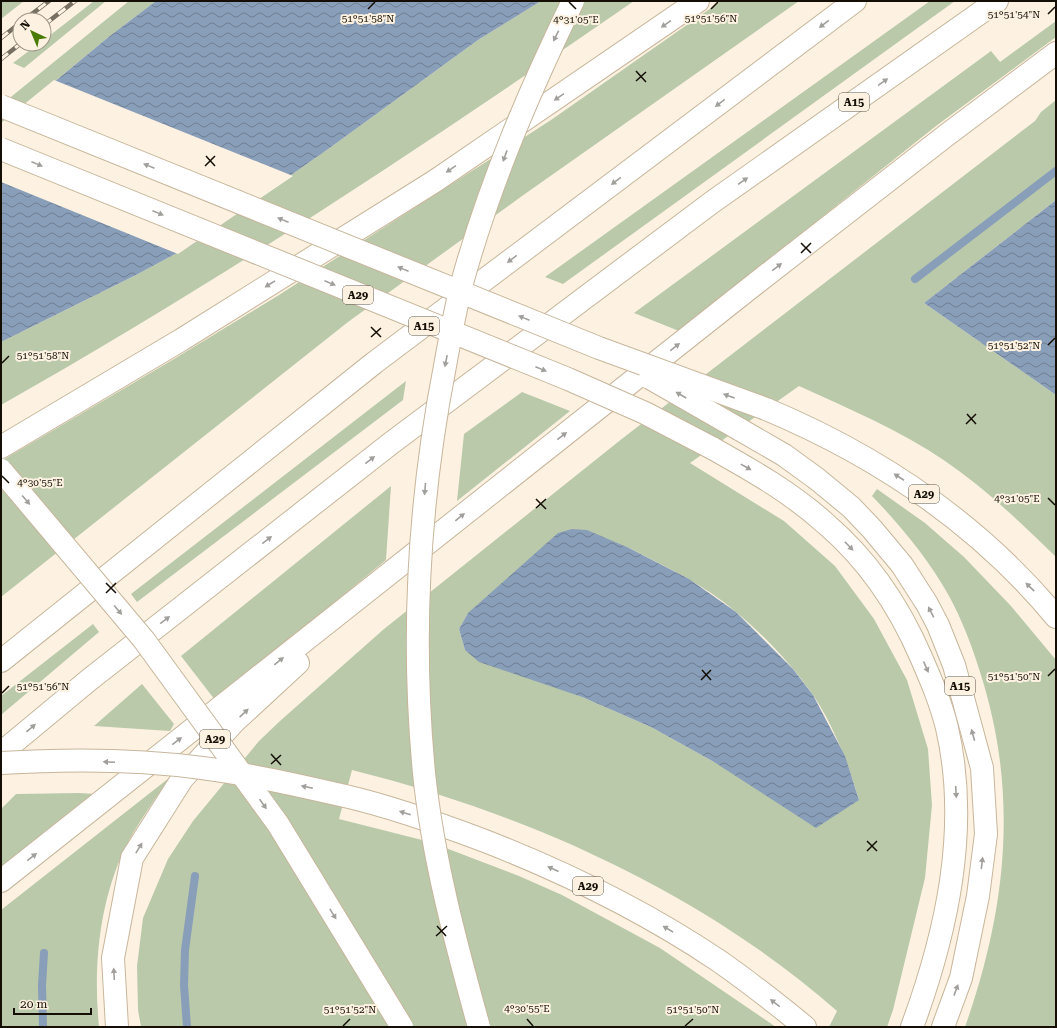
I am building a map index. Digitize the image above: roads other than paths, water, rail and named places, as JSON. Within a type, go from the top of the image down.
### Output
[{"type":"highway","name":"A15","points":[[479,1027],[457,949],[438,864],[424,774],[419,669],[418,585],[425,488],[432,430],[462,284],[510,143],[534,82],[573,1]]},
{"type":"highway","points":[[1,447],[181,340],[435,181],[698,1]]},
{"type":"highway","name":"A15","points":[[1,662],[374,364],[855,1]]},
{"type":"highway","name":"A15","points":[[1,753],[89,680],[390,444],[711,203],[998,1]]},
{"type":"highway","points":[[1,882],[755,284],[948,134],[1056,53]]},
{"type":"highway","name":"A29","points":[[1,106],[599,348],[766,409],[818,432],[867,458],[934,501],[984,543],[1036,592],[1056,617]]},
{"type":"highway","name":"A29","points":[[1,149],[582,385],[645,413],[712,448],[786,492],[827,524],[852,550],[880,583],[903,619],[935,688],[947,728],[953,760],[956,792],[956,846],[946,909],[938,946],[912,1027]]},
{"type":"highway","name":"A15","points":[[599,348],[784,455],[817,479],[851,507],[872,529],[902,565],[927,604],[938,625],[954,665],[982,768],[986,834],[978,896],[961,978],[943,1027]]},
{"type":"highway","name":"A29","points":[[1,470],[144,640],[273,818],[402,1027]]},
{"type":"highway","name":"A29","points":[[117,1027],[113,958],[132,858],[182,779],[234,722],[287,672],[359,616],[408,559]]},
{"type":"highway","name":"A29","points":[[1,763],[96,761],[200,767],[263,778],[345,796],[396,810],[461,831],[529,859],[597,890],[660,925],[719,961],[805,1027]]},
{"type":"water","points":[[156,1],[541,1],[478,40],[331,147],[190,246],[136,275],[1,342],[1,126],[111,35]]},
{"type":"water","points":[[1056,200],[1056,395],[924,303]]},
{"type":"water","points":[[572,529],[587,530],[629,548],[689,579],[736,612],[793,669],[813,695],[845,756],[859,800],[816,828],[714,762],[651,727],[582,697],[479,662],[465,650],[459,629],[468,613],[558,533]]},
{"type":"waterway","points":[[915,279],[1056,171]]},
{"type":"waterway","points":[[187,1027],[184,985],[185,950],[195,876]]},
{"type":"waterway","points":[[43,1027],[42,985],[44,953]]},
{"type":"railway","points":[[35,12],[49,1]]},
{"type":"railway","points":[[52,19],[75,1]]},
{"type":"railway","points":[[1,38],[12,29]]},
{"type":"railway","points":[[1,59],[12,50]]}]
